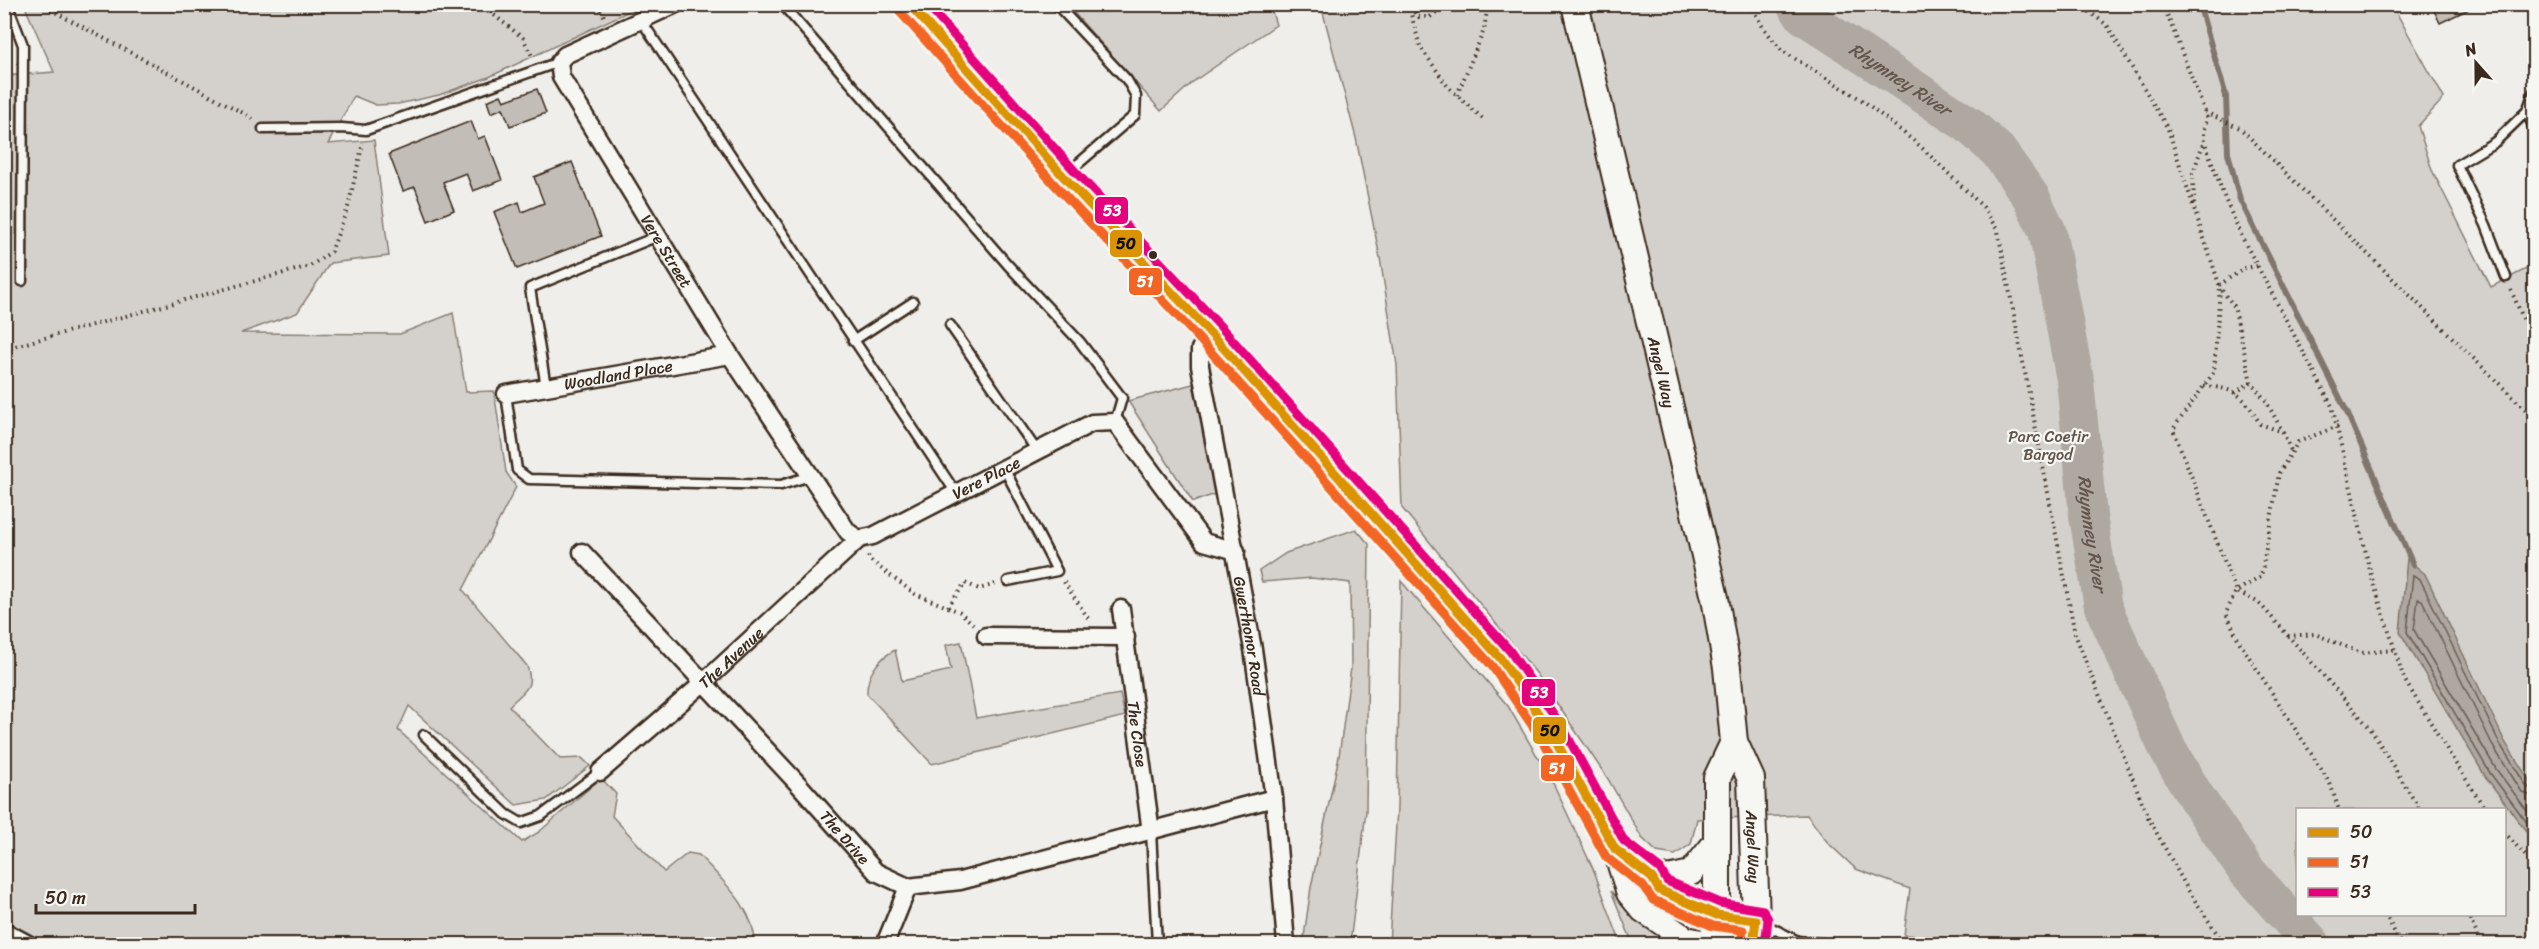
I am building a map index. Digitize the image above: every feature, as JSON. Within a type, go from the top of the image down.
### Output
[{"type":"main road","name":"Angel Way","points":[[1575,4],[1715,598],[1727,668],[1734,742],[1751,779],[1754,936]]},
{"type":"main road","points":[[1712,945],[1717,915],[1717,778],[1734,742]]},
{"type":"street","points":[[559,63],[565,55],[676,4]]},
{"type":"street","points":[[909,4],[1064,177],[1211,334],[1502,659],[1552,734],[1615,849],[1629,893],[1643,910],[1686,939],[1712,945]]},
{"type":"street","name":"Vere Street","points":[[559,63],[561,77],[730,355],[848,532],[859,539]]},
{"type":"street","name":"Gwerthonor Road","points":[[1211,334],[1200,349],[1200,366],[1253,649],[1274,798],[1286,945]]},
{"type":"street","name":"Woodland Place","points":[[506,394],[730,355]]},
{"type":"street","points":[[1115,422],[1204,542],[1236,551]]},
{"type":"street","name":"Vere Place","points":[[859,539],[873,536],[1092,423],[1115,422]]},
{"type":"street","name":"The Avenue","points":[[600,772],[703,683],[859,539]]},
{"type":"street","name":"The Drive","points":[[582,552],[800,786],[876,872],[908,887]]},
{"type":"street","name":"The Close","points":[[1121,609],[1151,832]]},
{"type":"street","points":[[986,636],[1126,637]]},
{"type":"street","points":[[885,945],[908,887],[960,881],[1274,798]]},
{"type":"street","points":[[1652,878],[1691,873],[1716,842]]},
{"type":"street","points":[[1615,849],[1652,878],[1659,890],[1717,915],[1754,936]]},
{"type":"street","points":[[4,931],[28,945]]},
{"type":"street","points":[[1726,945],[1754,936]]},
{"type":"lane","points":[[782,4],[1008,265],[1080,342],[1122,398],[1115,422]]},
{"type":"lane","points":[[1056,4],[1127,80],[1136,96],[1135,115],[1064,177]]},
{"type":"lane","points":[[7,6],[23,45],[22,281]]},
{"type":"lane","points":[[641,20],[956,493]]},
{"type":"lane","points":[[263,129],[366,130],[559,63]]},
{"type":"lane","points":[[2506,277],[2487,225],[2457,165],[2495,142],[2527,111],[2535,92]]},
{"type":"lane","points":[[2527,111],[2535,129]]},
{"type":"lane","points":[[546,387],[530,288],[658,236]]},
{"type":"lane","points":[[853,341],[913,302]]},
{"type":"lane","points":[[950,325],[1037,451]]},
{"type":"lane","points":[[506,394],[517,470],[529,479],[781,484],[810,476]]},
{"type":"lane","points":[[1004,468],[1057,571],[1008,581]]},
{"type":"lane","points":[[424,735],[506,814],[521,823],[541,816],[600,772]]},
{"type":"lane","points":[[1151,832],[1157,945]]},
{"type":"lane","points":[[1754,936],[1830,945]]},
{"type":"lane","points":[[1754,936],[1798,941]]},
{"type":"path","points":[[40,4],[247,115],[263,129]]},
{"type":"path","points":[[480,4],[523,38],[532,55]]},
{"type":"path","points":[[1379,4],[1381,10]]},
{"type":"path","points":[[1408,5],[1419,17],[1430,16],[1447,4]]},
{"type":"path","points":[[1457,95],[1484,30],[1488,4]]},
{"type":"path","points":[[1750,4],[1763,27],[1781,50],[1865,102],[1920,146],[1983,207],[1998,231],[2075,634],[2148,817],[2188,890],[2224,945]]},
{"type":"path","points":[[2079,4],[2107,25],[2168,129],[2219,286],[2234,306],[2251,382],[2266,401],[2292,453]]},
{"type":"path","points":[[2163,4],[2207,119],[2204,140],[2193,173],[2194,209]]},
{"type":"path","points":[[1408,5],[1420,46],[1448,87],[1483,119]]},
{"type":"path","points":[[2205,112],[2240,128],[2535,418]]},
{"type":"path","points":[[4,349],[310,266],[331,252],[348,207],[366,130]]},
{"type":"path","points":[[2204,140],[2225,199],[2257,266],[2332,406],[2371,575],[2404,679],[2485,808]]},
{"type":"path","points":[[2219,286],[2245,268],[2257,266]]},
{"type":"path","points":[[2506,277],[2535,344]]},
{"type":"path","points":[[2219,286],[2214,372],[2173,429],[2236,591],[2259,603],[2370,728],[2419,808]]},
{"type":"path","points":[[2235,393],[2251,382]]},
{"type":"path","points":[[2204,386],[2227,387],[2249,404],[2260,424],[2283,432]]},
{"type":"path","points":[[2338,426],[2298,442],[2279,473],[2261,577],[2236,591],[2226,613],[2240,643],[2330,783],[2338,808]]},
{"type":"path","points":[[859,539],[871,561],[915,594],[960,612],[986,636]]},
{"type":"path","points":[[1057,571],[1091,623]]},
{"type":"path","points":[[948,607],[965,582],[979,589],[1008,581]]},
{"type":"path","points":[[2288,636],[2315,634],[2361,653],[2394,650]]},
{"type":"path","points":[[2506,833],[2535,865]]},
{"type":"path","points":[[2386,916],[2401,945]]},
{"type":"path","points":[[2468,916],[2482,945]]},
{"type":"path","points":[[1896,945],[1897,938]]},
{"type":"green space","points":[[27,5],[642,5],[489,77],[439,95],[398,104],[376,105],[354,96],[328,144],[374,140],[389,256],[330,263],[297,313],[241,333],[400,334],[453,313],[466,392],[494,391],[506,472],[516,487],[463,590],[527,666],[529,685],[509,706],[560,759],[582,758],[590,766],[546,800],[516,805],[409,706],[398,730],[522,842],[539,832],[601,778],[616,794],[612,816],[664,872],[688,853],[699,855],[743,907],[754,931],[755,944],[45,944],[5,922],[4,76],[54,72],[26,9]]},
{"type":"green space","points":[[1067,5],[1270,5],[1276,25],[1194,81],[1161,111]]},
{"type":"green space","name":"Parc Coetir Bargod","points":[[1321,5],[2392,5],[2444,98],[2418,126],[2432,170],[2491,287],[2534,265],[2534,944],[1979,944],[1964,939],[1904,935],[1910,889],[1856,869],[1828,843],[1807,815],[1697,819],[1691,844],[1675,855],[1657,852],[1642,838],[1608,779],[1537,674],[1402,508],[1397,365],[1380,258],[1356,138]]},
{"type":"green space","points":[[1193,384],[1218,493],[1193,502],[1128,401]]},
{"type":"green space","points":[[1356,529],[1369,544],[1366,811],[1350,944],[1303,944],[1311,887],[1339,756],[1351,668],[1350,583],[1312,578],[1262,582],[1259,571],[1286,553]]},
{"type":"green space","points":[[1401,581],[1508,706],[1554,785],[1594,871],[1621,944],[1389,944],[1397,808]]},
{"type":"green space","points":[[961,642],[976,718],[1120,694],[1125,716],[932,764],[867,694],[867,687],[871,674],[879,662],[895,650],[902,681],[951,670],[946,645]]},
{"type":"green space","points":[[1611,891],[1642,925],[1673,944],[1633,944]]},
{"type":"water","points":[[2407,559],[2425,574],[2505,742],[2534,788],[2534,842],[2485,776],[2400,632]]},
{"type":"building","points":[[2431,4],[2479,4],[2440,23]]},
{"type":"building","points":[[537,89],[546,113],[510,126],[503,108],[491,113],[487,101],[501,95],[504,101]]},
{"type":"building","points":[[471,121],[478,139],[485,136],[502,180],[473,191],[466,173],[443,182],[454,210],[428,221],[415,187],[403,191],[389,154]]},
{"type":"building","points":[[572,162],[601,236],[517,269],[494,212],[519,202],[522,212],[544,203],[534,177]]},
{"type":"waterway","name":"Rhymney River","points":[[1795,4],[1804,16],[1969,125],[1998,151],[2031,197],[2047,230],[2075,380],[2088,516],[2103,607],[2169,752],[2196,797],[2245,869],[2312,944]]},
{"type":"waterway","points":[[2199,4],[2226,96],[2228,153],[2240,200],[2346,410],[2413,565]]},
{"type":"transit line","name":"50","points":[[909,4],[1064,177],[1211,334],[1501,659],[1552,734],[1615,849],[1652,878],[1659,890],[1717,915],[1756,920],[1753,944]]},
{"type":"transit line","name":"53","points":[[926,4],[1073,169],[1220,326],[1510,651],[1563,728],[1624,841],[1660,869],[1667,881],[1720,903],[1763,910],[1768,919],[1765,944]]},
{"type":"transit line","name":"51","points":[[900,12],[1055,185],[1202,342],[1492,666],[1542,740],[1606,857],[1643,886],[1653,900],[1713,926],[1743,930],[1741,943]]}]
